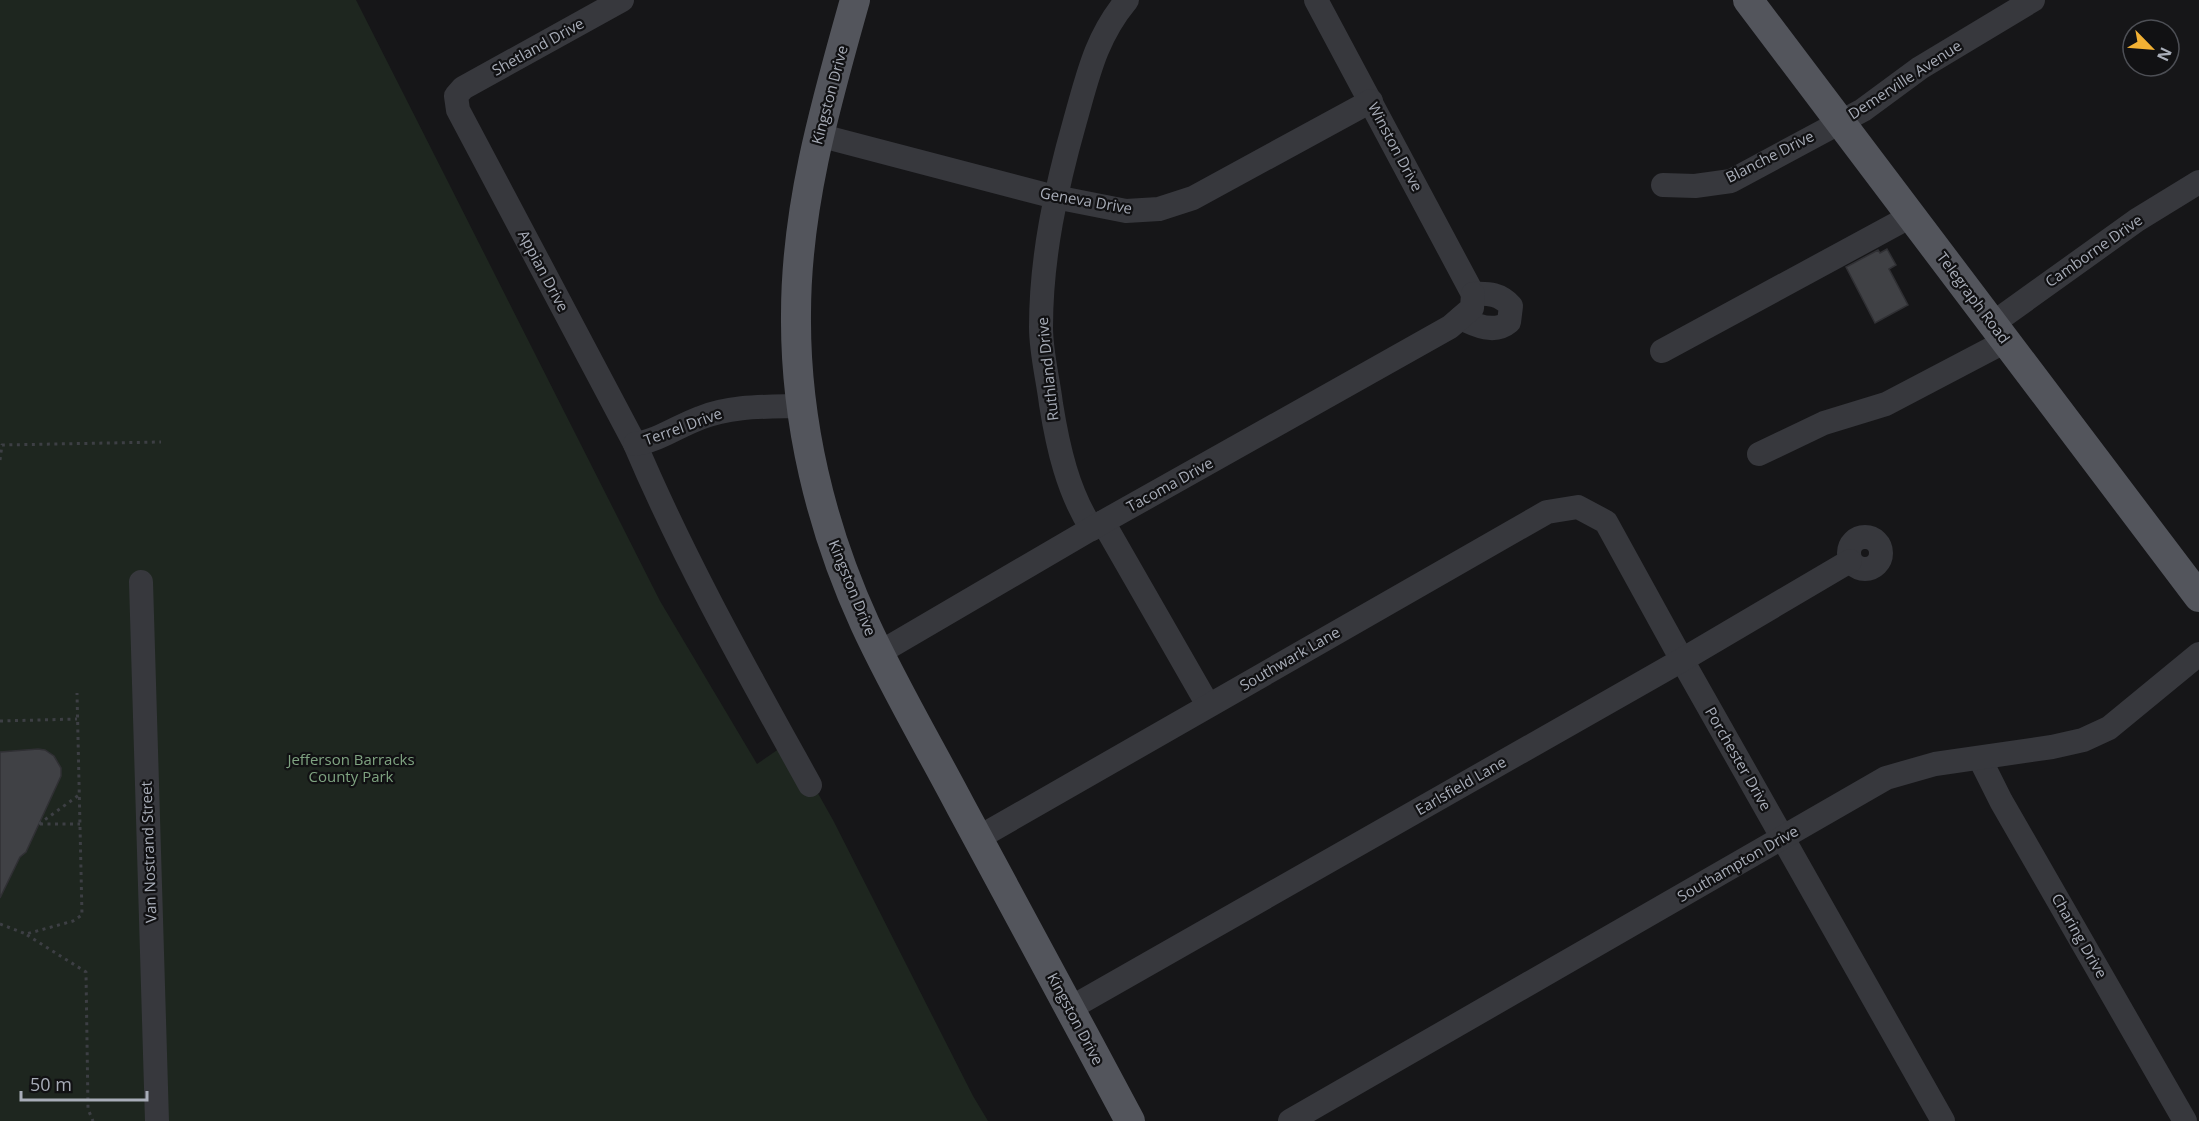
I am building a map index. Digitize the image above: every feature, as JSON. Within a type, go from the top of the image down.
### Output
[{"type":"main road","name":"Telegraph Road","points":[[1748,0],[2199,597]]},
{"type":"main road","name":"Kingston Drive","points":[[847,2],[805,201],[796,281],[797,351],[808,448],[827,522],[852,594],[879,653],[1130,1121]]},
{"type":"street","name":"Shetland Drive","points":[[456,96],[463,88],[622,0]]},
{"type":"street","name":"Ruthland Drive","points":[[1127,0],[1111,19],[1092,63],[1055,197],[1045,261],[1041,329],[1055,431],[1079,509],[1098,526],[1208,705]]},
{"type":"street","name":"Winston Drive","points":[[1316,0],[1473,294]]},
{"type":"street","name":"Demerville Avenue","points":[[1840,122],[1863,110],[1920,68],[2032,0]]},
{"type":"street","name":"Appian Drive","points":[[456,96],[458,110],[635,444],[659,500],[731,642],[810,785]]},
{"type":"street","name":"Geneva Drive","points":[[818,135],[1055,197],[1126,211],[1159,209],[1193,198],[1371,101]]},
{"type":"street","name":"Blanche Drive","points":[[1663,185],[1695,186],[1731,181],[1840,122]]},
{"type":"street","name":"Camborne Drive","points":[[1758,454],[1824,423],[1886,404],[1999,333],[2137,220],[2199,182]]},
{"type":"street","points":[[1662,351],[1911,216]]},
{"type":"street","points":[[1461,318],[1490,329],[1503,328],[1509,322],[1511,306],[1503,298],[1489,293],[1473,294]]},
{"type":"street","name":"Tacoma Drive","points":[[879,653],[1450,327],[1472,308],[1473,294]]},
{"type":"street","name":"Terrel Drive","points":[[635,444],[647,442],[702,417],[740,408],[802,406]]},
{"type":"street","name":"Southwark Lane","points":[[978,838],[1547,512],[1578,507],[1606,522]]},
{"type":"street","name":"Porchester Drive","points":[[1606,522],[1943,1121]]},
{"type":"street","name":"Earlsfield Lane","points":[[1070,1009],[1682,660],[1850,561]]},
{"type":"street","name":"Van Nostrand Street","points":[[141,582],[157,1121]]},
{"type":"street","name":"Southampton Drive","points":[[1290,1121],[1886,778],[1935,764],[1980,759],[2083,740],[2109,728],[2199,654]]},
{"type":"street","name":"Charing Drive","points":[[1980,759],[2001,801],[2188,1116]]},
{"type":"path","points":[[0,460],[2,445],[161,442]]},
{"type":"path","points":[[26,934],[74,921],[82,915],[77,693]]},
{"type":"path","points":[[0,721],[77,719]]},
{"type":"path","points":[[79,795],[39,824],[80,824]]},
{"type":"path","points":[[0,924],[26,934],[86,972],[88,1110],[93,1121]]},
{"type":"green space","name":"Jefferson Barracks County Park","points":[[0,0],[356,0],[660,601],[757,764],[789,742],[833,820],[973,1096],[988,1121],[0,1121]]},
{"type":"building","points":[[1887,249],[1896,265],[1889,269],[1908,305],[1875,323],[1846,267],[1878,250],[1880,253]]},
{"type":"building","points":[[45,750],[54,756],[61,768],[61,776],[26,852],[20,857],[0,898],[0,752]]}]
